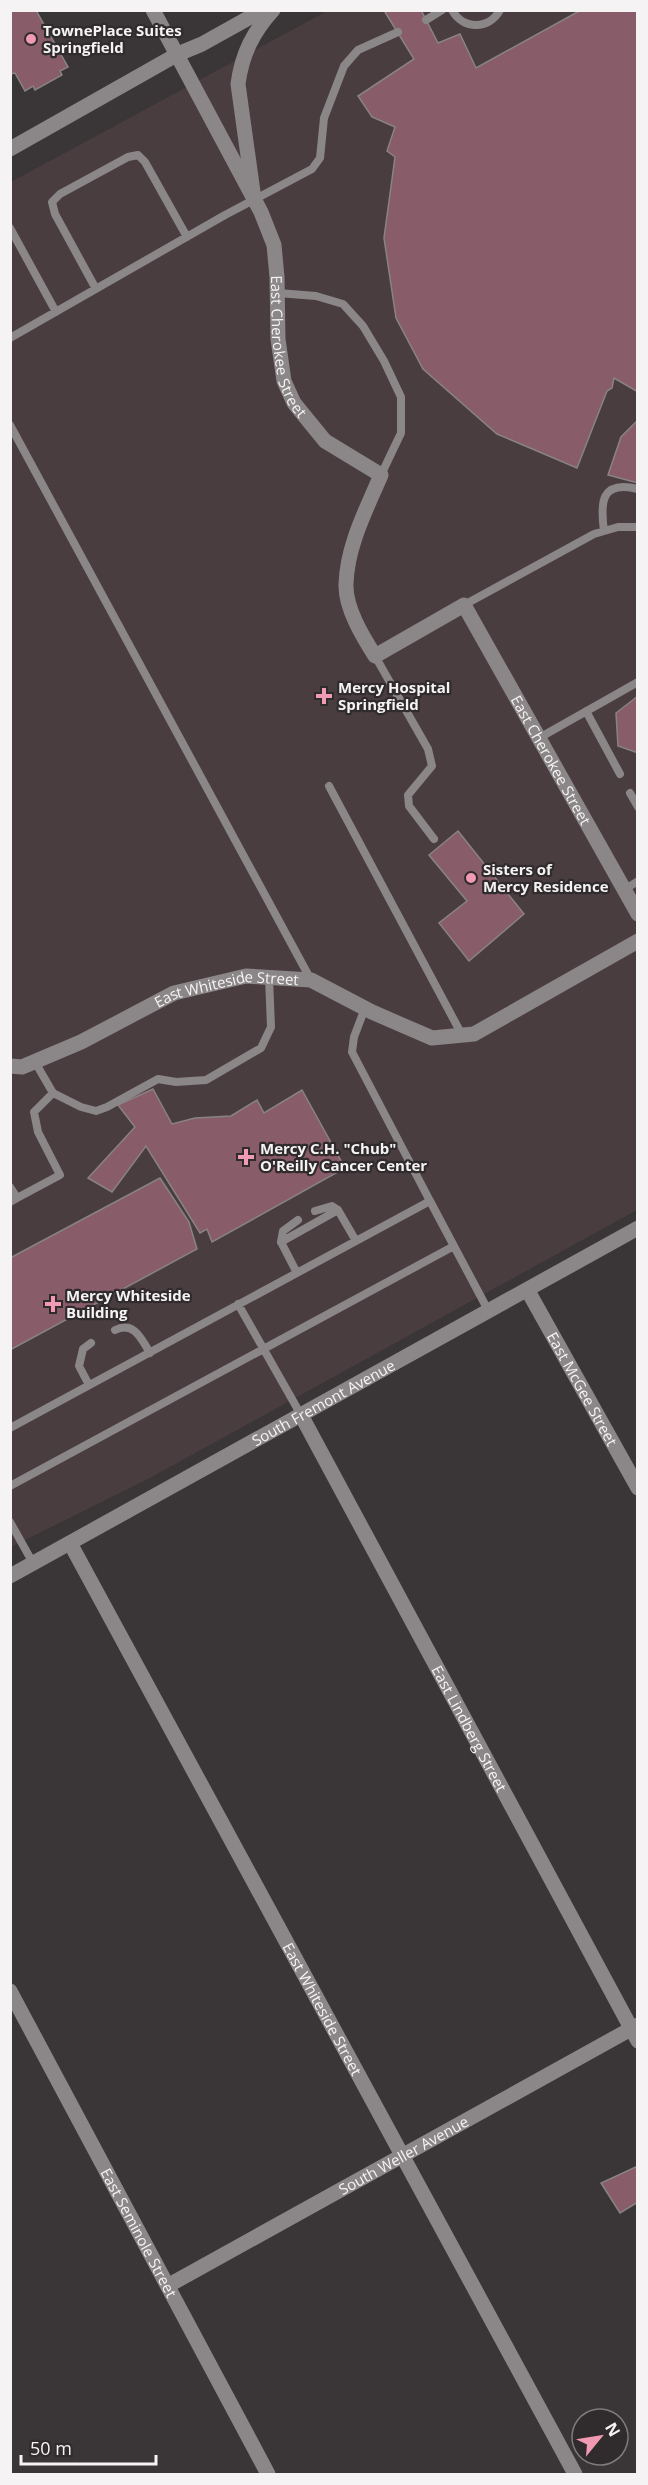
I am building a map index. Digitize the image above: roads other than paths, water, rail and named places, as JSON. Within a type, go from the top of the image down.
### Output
[{"type":"street","name":"East Cherokee Street","points":[[153,10],[254,199],[274,245],[278,293],[278,339],[284,381],[294,403],[325,441],[381,475]]},
{"type":"street","points":[[12,143],[263,10]]},
{"type":"street","points":[[254,199],[238,84],[240,66],[250,41],[273,10]]},
{"type":"street","points":[[381,475],[353,542],[345,586],[356,623],[375,656],[464,605]]},
{"type":"street","name":"East Cherokee Street","points":[[464,605],[638,914]]},
{"type":"street","name":"East Whiteside Street","points":[[10,1066],[22,1067],[81,1042],[174,993],[246,976],[311,980],[364,1008],[432,1038],[474,1034],[638,941]]},
{"type":"street","name":"South Fremont Avenue","points":[[10,1576],[638,1228]]},
{"type":"street","name":"East McGee Street","points":[[528,1291],[638,1488]]},
{"type":"street","name":"East Lindberg Street","points":[[301,1415],[635,2031]]},
{"type":"street","name":"East Whiteside Street","points":[[70,1543],[575,2475]]},
{"type":"street","points":[[10,1566],[33,1563]]},
{"type":"street","name":"East Seminole Street","points":[[10,1991],[268,2475]]},
{"type":"street","name":"South Weller Avenue","points":[[169,2286],[401,2156],[635,2031]]},
{"type":"lane","points":[[426,20],[442,10]]},
{"type":"lane","points":[[452,10],[460,20],[476,26],[493,20],[500,10]]},
{"type":"lane","points":[[10,338],[186,237],[312,169],[320,158],[324,118],[344,66],[358,50],[398,32]]},
{"type":"lane","points":[[96,289],[55,214],[52,202],[60,194],[128,157],[138,155],[146,162],[186,237]]},
{"type":"lane","points":[[10,228],[56,312]]},
{"type":"lane","points":[[278,293],[316,296],[343,304],[363,326],[384,361],[400,397],[401,433],[381,475]]},
{"type":"lane","points":[[10,424],[311,980]]},
{"type":"lane","points":[[604,531],[603,498],[612,489],[624,485],[638,489]]},
{"type":"lane","points":[[464,605],[604,531],[618,526],[638,527]]},
{"type":"lane","points":[[375,656],[428,750],[432,766],[408,795],[409,806],[434,839]]},
{"type":"lane","points":[[538,738],[638,682]]},
{"type":"lane","points":[[586,711],[620,774]]},
{"type":"lane","points":[[329,786],[462,1035]]},
{"type":"lane","points":[[630,793],[638,807]]},
{"type":"lane","points":[[624,890],[638,881]]},
{"type":"lane","points":[[35,1062],[53,1093],[81,1107],[96,1111],[158,1079],[176,1082],[206,1080],[261,1048],[271,1027],[269,977]]},
{"type":"lane","points":[[364,1008],[354,1037],[352,1052],[489,1312]]},
{"type":"lane","points":[[10,1187],[14,1200],[60,1175],[38,1132],[34,1112],[53,1093]]},
{"type":"lane","points":[[10,1428],[430,1201]]},
{"type":"lane","points":[[315,1211],[332,1206],[338,1210],[356,1241]]},
{"type":"lane","points":[[281,1242],[338,1210]]},
{"type":"lane","points":[[297,1273],[281,1242],[283,1231],[298,1220]]},
{"type":"lane","points":[[10,1486],[454,1246]]},
{"type":"lane","points":[[238,1304],[301,1415]]},
{"type":"lane","points":[[115,1330],[123,1326],[130,1327],[138,1333],[150,1353]]},
{"type":"lane","points":[[89,1385],[79,1366],[83,1349],[91,1343]]},
{"type":"lane","points":[[10,1522],[33,1563]]},
{"type":"place","name":"TownePlace Suites Springfield","points":[[31,39]]},
{"type":"place","name":"Mercy Hospital Springfield","points":[[324,696]]},
{"type":"place","name":"Sisters of Mercy Residence","points":[[471,878]]},
{"type":"place","name":"Mercy C.H. \"Chub\" O'Reilly Cancer Center","points":[[246,1157]]},
{"type":"place","name":"Mercy Whiteside Building","points":[[53,1304]]}]
